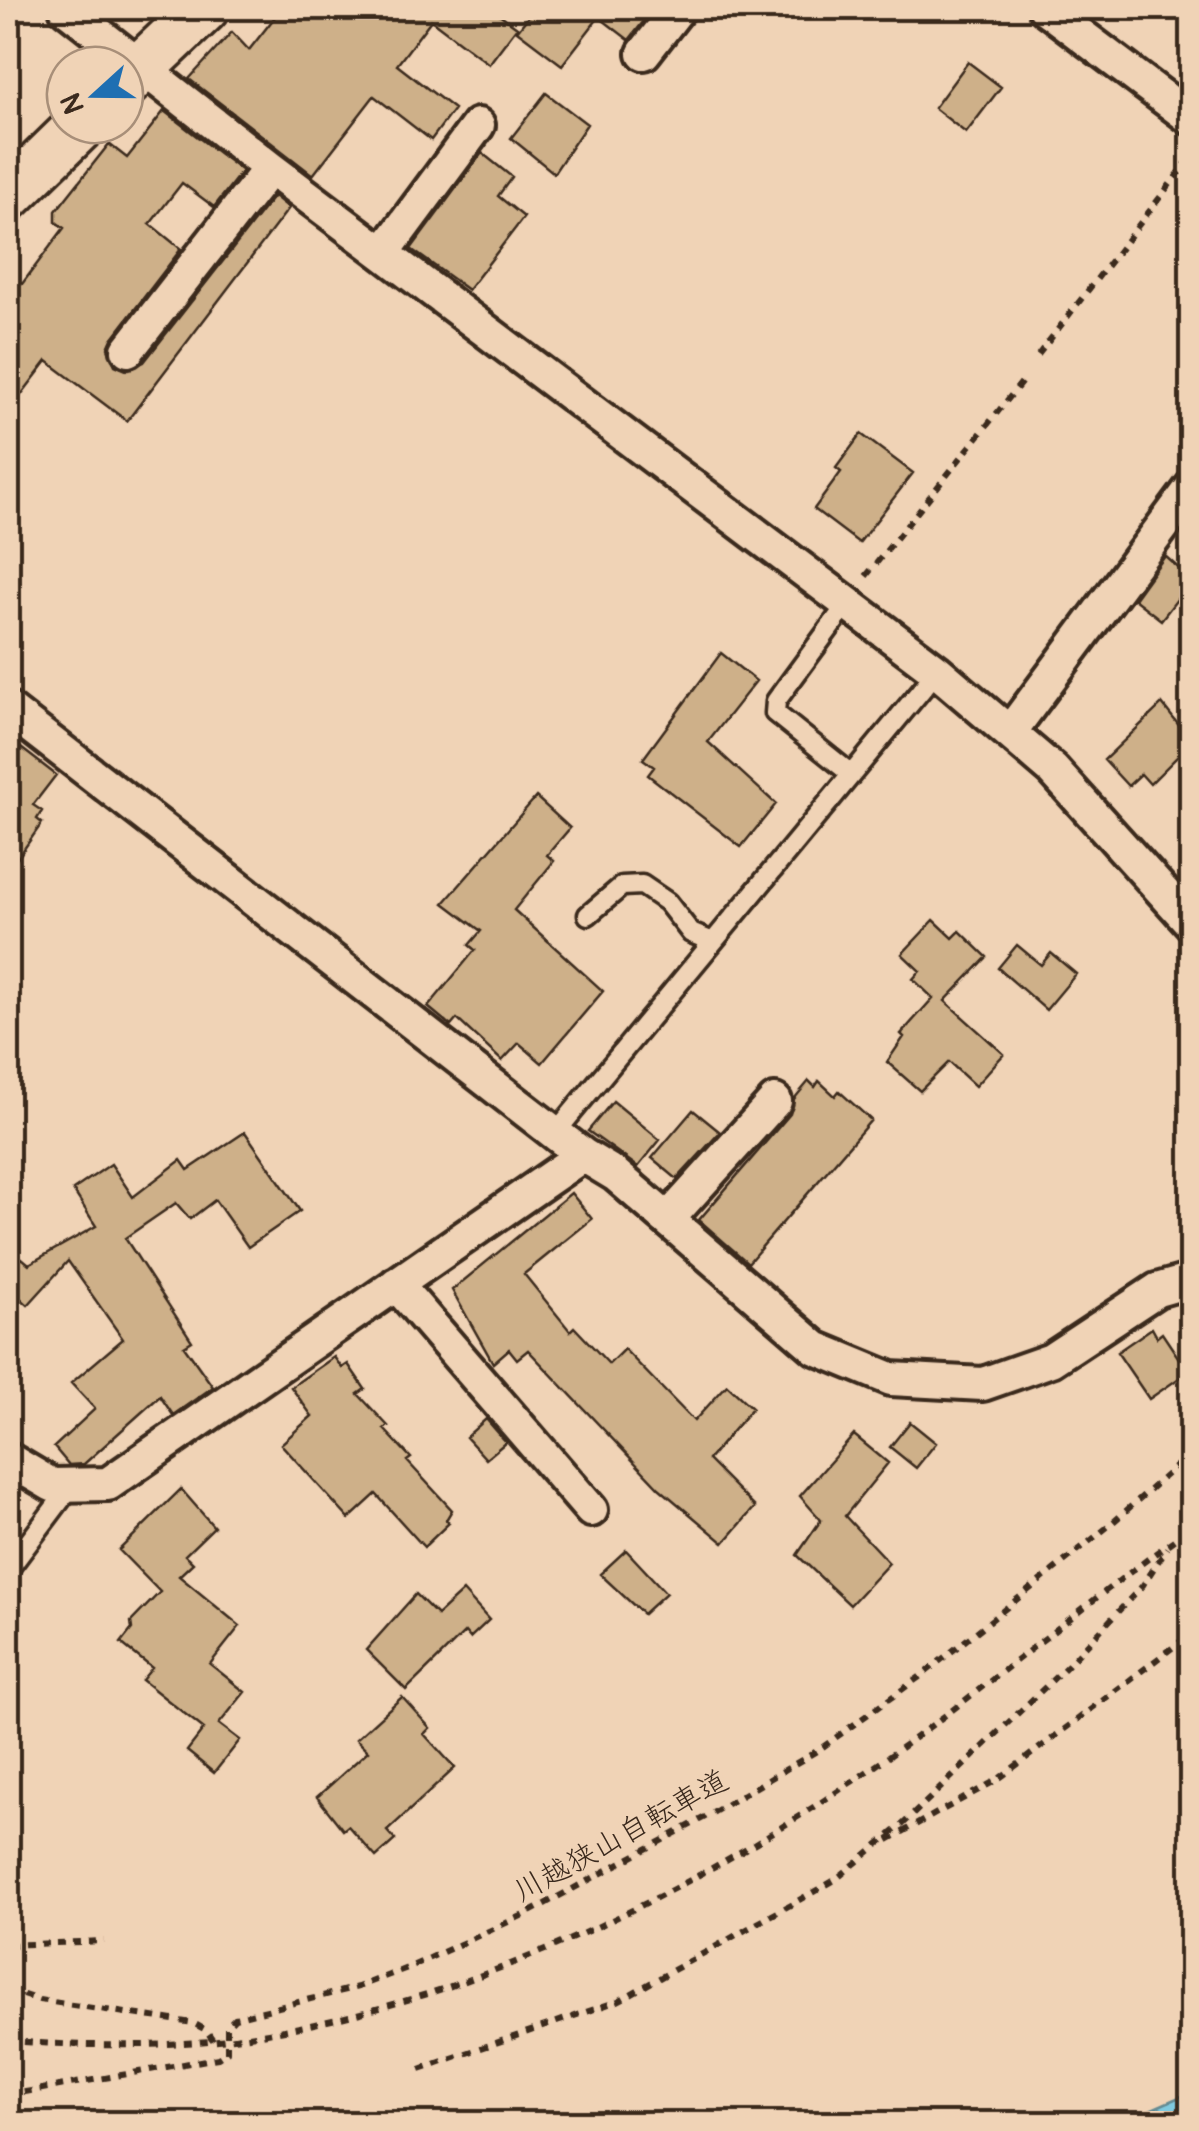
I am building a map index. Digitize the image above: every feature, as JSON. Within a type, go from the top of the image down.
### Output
[{"type":"street","points":[[66,8],[104,45]]},
{"type":"street","points":[[145,64],[204,8]]},
{"type":"street","points":[[644,53],[680,8]]},
{"type":"street","points":[[1045,8],[1192,119]]},
{"type":"street","points":[[145,82],[384,252],[937,671],[1053,770],[1192,924]]},
{"type":"street","points":[[384,252],[478,125]]},
{"type":"street","points":[[8,196],[60,145]]},
{"type":"street","points":[[128,350],[270,168]]},
{"type":"street","points":[[1010,732],[1192,487]]},
{"type":"street","points":[[8,709],[583,1155],[616,1175],[816,1348],[891,1379],[982,1384],[1052,1360],[1157,1290],[1192,1280]]},
{"type":"street","points":[[668,1218],[775,1101]]},
{"type":"street","points":[[8,1460],[52,1485],[108,1484],[149,1460],[583,1155]]},
{"type":"street","points":[[396,1284],[590,1510]]},
{"type":"lane","points":[[848,603],[776,700],[775,712],[852,774]]},
{"type":"lane","points":[[556,1132],[937,671]]},
{"type":"lane","points":[[588,916],[622,886],[642,885],[667,902],[691,933],[712,942]]},
{"type":"lane","points":[[8,1570],[71,1486]]},
{"type":"path","points":[[1038,355],[1192,156]]},
{"type":"path","points":[[848,603],[891,540],[1025,378]]},
{"type":"path","name":"川越狭山自転車道","points":[[8,2095],[218,2058],[227,2052],[227,2026],[236,2018],[358,1987],[528,1913],[805,1758],[921,1676],[1192,1452]]},
{"type":"path","points":[[420,2069],[618,2000],[835,1880],[1067,1666],[1144,1585],[1152,1566],[1192,1515]]},
{"type":"path","points":[[8,2041],[74,2045],[226,2039],[321,2022],[474,1977],[665,1892],[866,1772],[1192,1527]]},
{"type":"path","points":[[874,1848],[997,1780],[1192,1633]]},
{"type":"path","points":[[8,1945],[104,1941]]},
{"type":"path","points":[[8,1990],[39,2000],[193,2023],[206,2030],[213,2040]]},
{"type":"water","points":[[1191,2092],[1191,2123],[1120,2123]]},
{"type":"building","points":[[282,8],[491,8],[517,27],[489,64],[431,20],[397,65],[454,109],[431,140],[374,96],[313,175],[189,79],[232,32],[249,50]]},
{"type":"building","points":[[535,8],[654,8],[629,40],[599,17],[562,65],[517,31]]},
{"type":"building","points":[[968,62],[1001,87],[966,133],[934,108]]},
{"type":"building","points":[[546,93],[587,124],[554,173],[511,138]]},
{"type":"building","points":[[164,111],[242,171],[214,207],[182,183],[150,224],[181,249],[112,339],[108,348],[115,365],[126,370],[144,362],[274,196],[289,208],[127,421],[47,361],[8,412],[8,273],[22,284],[64,228],[56,222],[56,211],[108,145],[127,158],[137,145],[145,145],[145,135]]},
{"type":"building","points":[[482,153],[512,177],[498,196],[524,217],[468,290],[411,249]]},
{"type":"building","points":[[861,434],[913,473],[859,543],[814,509],[841,472],[836,468]]},
{"type":"building","points":[[1165,556],[1192,580],[1161,620],[1134,599]]},
{"type":"building","points":[[721,653],[756,681],[708,742],[776,804],[741,847],[648,775],[654,767],[643,759]]},
{"type":"building","points":[[1162,704],[1192,742],[1150,784],[1141,774],[1128,786],[1104,760]]},
{"type":"building","points":[[8,738],[56,775],[33,805],[42,811],[37,819],[42,823],[8,872]]},
{"type":"building","points":[[536,797],[570,828],[547,855],[554,861],[514,910],[603,991],[542,1063],[519,1043],[502,1061],[457,1019],[451,1026],[428,1007],[475,950],[469,945],[481,931],[444,903]]},
{"type":"building","points":[[934,920],[953,938],[960,931],[987,957],[945,1001],[1004,1054],[975,1086],[949,1062],[920,1091],[887,1062],[904,1037],[901,1034],[933,998],[913,979],[920,971],[902,954]]},
{"type":"building","points":[[1017,945],[1041,965],[1051,953],[1076,974],[1046,1010],[998,968]]},
{"type":"building","points":[[809,1081],[815,1087],[819,1081],[835,1096],[839,1091],[871,1120],[748,1263],[699,1220],[790,1114],[794,1099]]},
{"type":"building","points":[[613,1101],[660,1140],[638,1167],[588,1131]]},
{"type":"building","points":[[693,1110],[720,1132],[677,1179],[652,1158]]},
{"type":"building","points":[[245,1132],[300,1211],[248,1247],[215,1200],[190,1219],[176,1203],[125,1238],[192,1341],[184,1346],[213,1387],[173,1415],[160,1396],[84,1464],[69,1465],[54,1447],[95,1409],[71,1383],[123,1339],[68,1261],[28,1305],[8,1287],[8,1275],[22,1258],[29,1264],[96,1226],[73,1190],[111,1164],[133,1197],[181,1160],[188,1170]]},
{"type":"building","points":[[571,1193],[592,1219],[524,1274],[570,1331],[574,1327],[609,1364],[624,1349],[694,1421],[727,1385],[752,1408],[708,1460],[755,1507],[724,1543],[659,1488],[528,1350],[517,1359],[509,1349],[493,1363],[452,1290]]},
{"type":"building","points":[[1152,1328],[1157,1337],[1162,1333],[1188,1372],[1149,1399],[1117,1352]]},
{"type":"building","points":[[334,1357],[342,1368],[348,1364],[365,1389],[358,1394],[388,1426],[384,1429],[411,1458],[407,1461],[452,1510],[446,1520],[449,1523],[424,1547],[376,1494],[349,1519],[281,1444],[312,1416],[291,1387]]},
{"type":"building","points":[[486,1419],[506,1442],[486,1459],[466,1437]]},
{"type":"building","points":[[910,1422],[936,1443],[916,1468],[890,1447]]},
{"type":"building","points":[[854,1435],[888,1463],[845,1516],[889,1563],[850,1605],[797,1555],[821,1520],[800,1496]]},
{"type":"building","points":[[181,1489],[214,1527],[185,1555],[193,1563],[179,1576],[240,1626],[210,1664],[245,1692],[219,1724],[240,1740],[214,1773],[187,1751],[204,1729],[142,1680],[152,1668],[121,1643],[132,1629],[131,1622],[160,1592],[119,1550]]},
{"type":"building","points":[[626,1550],[666,1593],[643,1614],[600,1574]]},
{"type":"building","points":[[463,1591],[489,1620],[470,1638],[465,1632],[406,1690],[366,1650],[416,1594],[437,1615]]},
{"type":"building","points":[[402,1697],[430,1728],[424,1734],[455,1768],[387,1831],[395,1840],[376,1857],[348,1826],[343,1830],[317,1797],[368,1751],[356,1739]]}]
